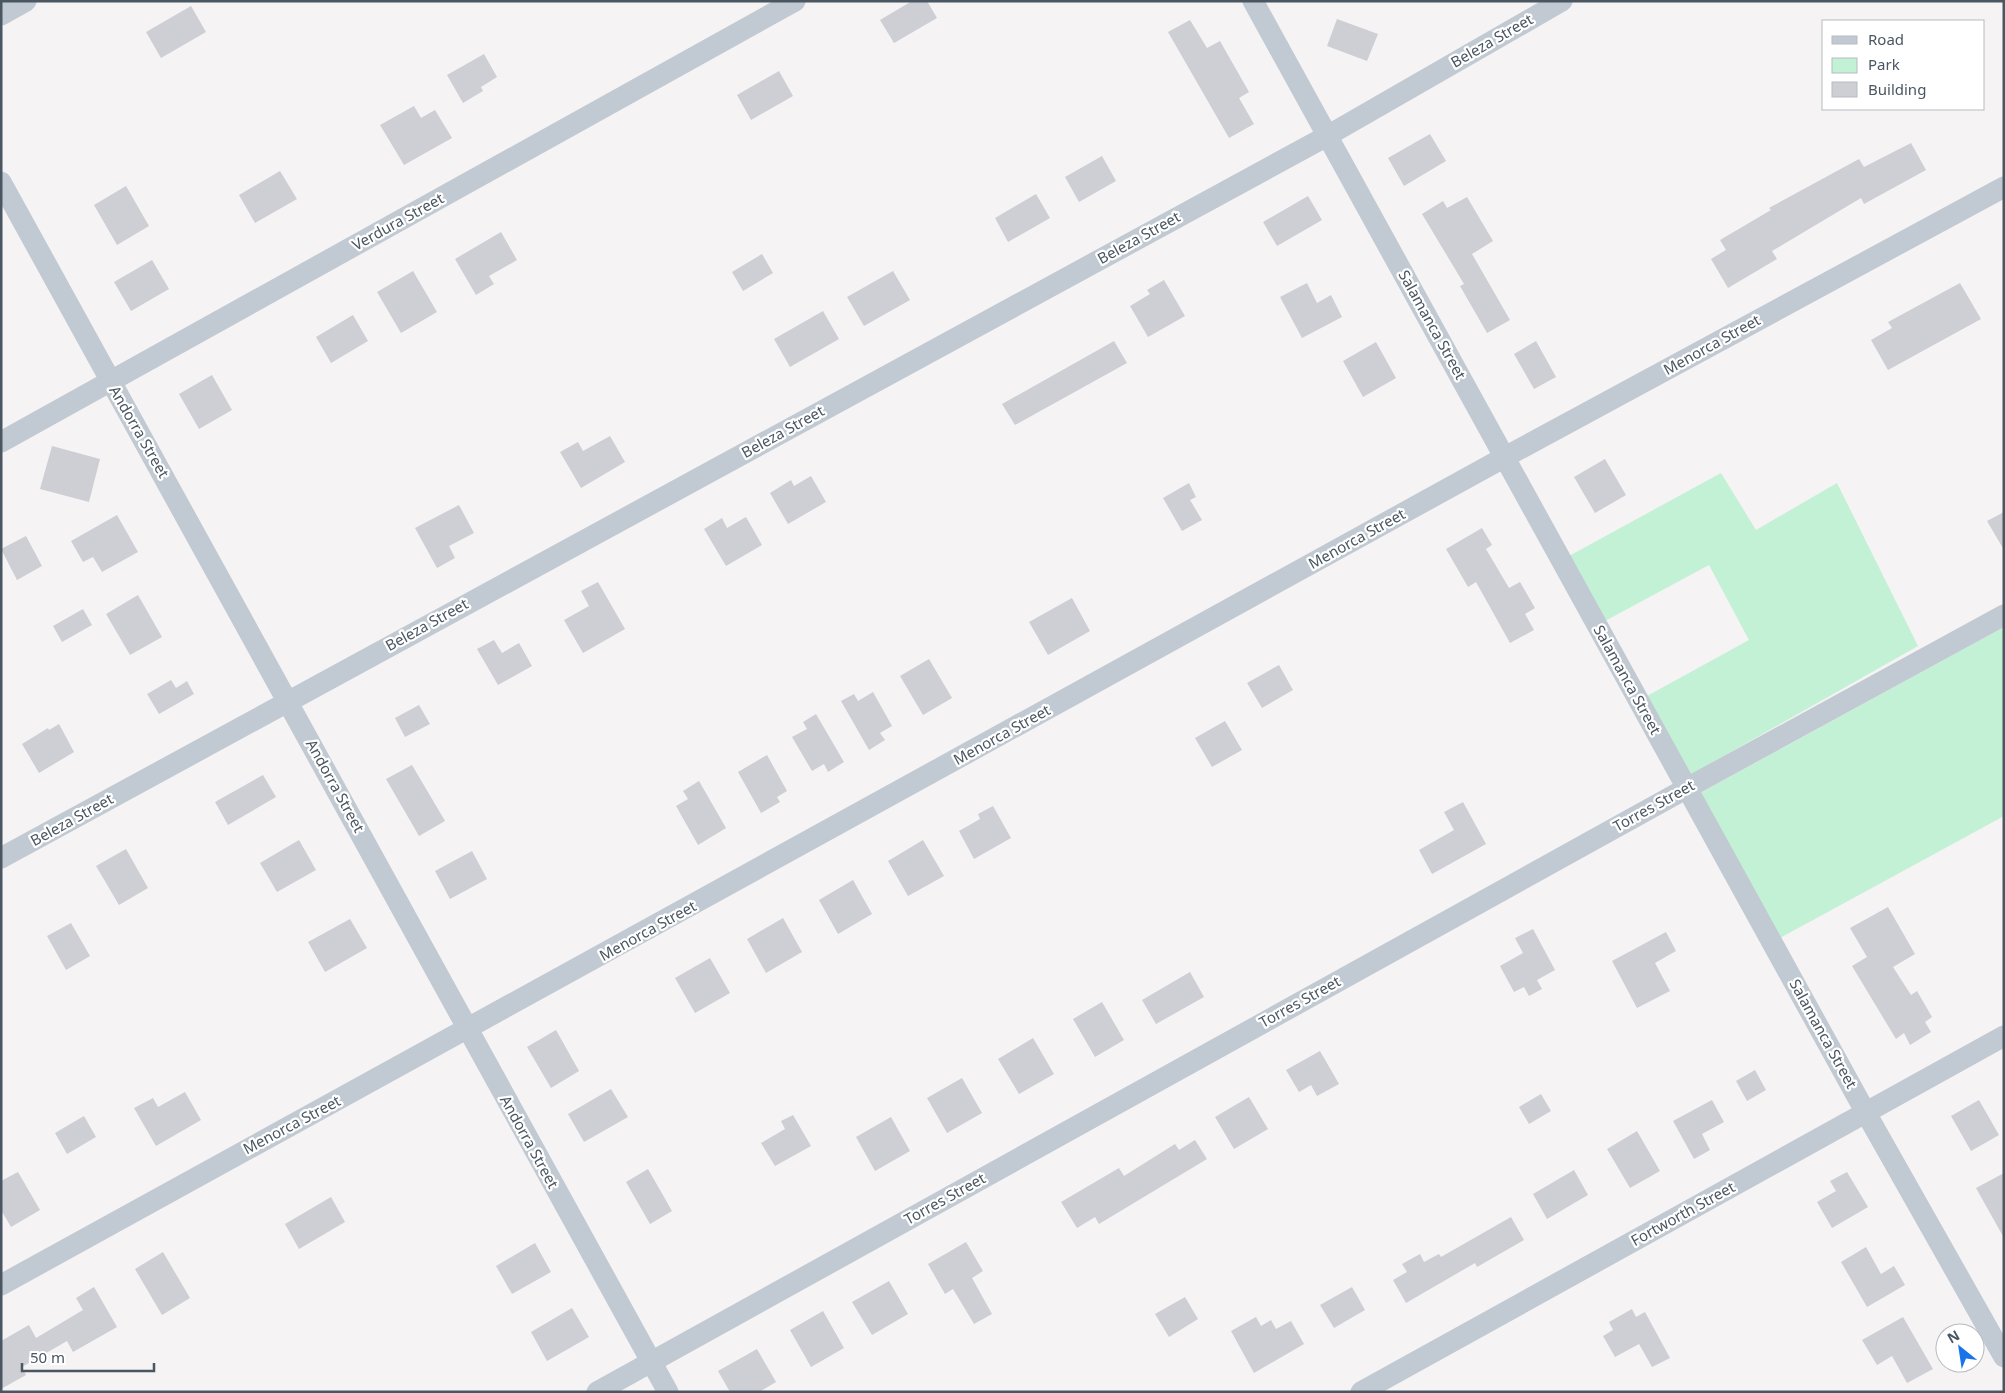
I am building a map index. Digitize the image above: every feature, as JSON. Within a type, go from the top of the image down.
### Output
[{"type":"street","points":[[1,15],[26,1]]},
{"type":"street","name":"Verdura Street","points":[[1,442],[111,383],[795,1]]},
{"type":"street","name":"Salamanca Street","points":[[1253,1],[1866,1112],[2004,1357]]},
{"type":"street","name":"Beleza Street","points":[[1,858],[1327,136],[1562,1]]},
{"type":"street","name":"Andorra Street","points":[[1,182],[668,1392]]},
{"type":"street","name":"Menorca Street","points":[[1,1285],[468,1030],[1505,457],[2004,186]]},
{"type":"street","name":"Torres Street","points":[[597,1392],[1687,788],[2004,616]]},
{"type":"street","name":"Fortworth Street","points":[[1361,1392],[2004,1036]]},
{"type":"green space","points":[[1721,473],[1756,530],[1837,483],[1918,646],[1690,775],[1647,696],[1749,640],[1709,565],[1605,621],[1569,556]]},
{"type":"green space","points":[[2004,627],[2004,816],[1780,938],[1700,793]]},
{"type":"building","points":[[912,1],[927,1],[937,18],[894,43],[880,20]]},
{"type":"building","points":[[191,6],[206,32],[161,58],[146,32]]},
{"type":"building","points":[[1337,19],[1378,34],[1367,61],[1327,46]]},
{"type":"building","points":[[1190,20],[1207,48],[1220,41],[1249,92],[1239,98],[1254,124],[1229,138],[1168,32]]},
{"type":"building","points":[[484,54],[497,77],[481,87],[483,91],[463,103],[447,75]]},
{"type":"building","points":[[779,71],[793,96],[751,120],[737,95]]},
{"type":"building","points":[[414,106],[421,118],[435,110],[452,138],[404,165],[380,125]]},
{"type":"building","points":[[1430,134],[1446,161],[1404,186],[1388,158]]},
{"type":"building","points":[[1911,143],[1926,170],[1864,204],[1861,198],[1772,251],[1777,259],[1728,288],[1711,259],[1726,250],[1720,240],[1771,210],[1769,208],[1859,159],[1864,167]]},
{"type":"building","points":[[1102,156],[1116,181],[1079,202],[1065,177]]},
{"type":"building","points":[[280,171],[297,199],[255,223],[239,195]]},
{"type":"building","points":[[126,186],[149,226],[117,245],[94,205]]},
{"type":"building","points":[[1036,194],[1050,218],[1008,242],[995,218]]},
{"type":"building","points":[[1308,196],[1322,220],[1277,246],[1263,222]]},
{"type":"building","points":[[1467,197],[1493,241],[1472,254],[1510,320],[1487,333],[1460,286],[1464,284],[1422,214],[1443,201],[1447,208]]},
{"type":"building","points":[[501,232],[517,260],[489,276],[494,284],[476,295],[455,259]]},
{"type":"building","points":[[762,254],[773,273],[743,291],[732,272]]},
{"type":"building","points":[[152,260],[169,289],[131,311],[114,282]]},
{"type":"building","points":[[413,271],[437,312],[401,333],[377,292]]},
{"type":"building","points":[[893,271],[910,300],[864,326],[847,297]]},
{"type":"building","points":[[1164,280],[1185,316],[1148,337],[1130,306],[1150,294],[1147,290]]},
{"type":"building","points":[[1307,283],[1317,303],[1331,295],[1342,317],[1302,338],[1280,297]]},
{"type":"building","points":[[1960,283],[1981,319],[1888,370],[1871,340],[1892,328],[1888,322]]},
{"type":"building","points":[[823,311],[839,339],[790,367],[774,339]]},
{"type":"building","points":[[353,315],[368,341],[331,363],[316,337]]},
{"type":"building","points":[[1114,341],[1127,363],[1015,425],[1002,404]]},
{"type":"building","points":[[1536,341],[1556,377],[1534,389],[1514,354]]},
{"type":"building","points":[[1376,342],[1396,378],[1363,397],[1343,361]]},
{"type":"building","points":[[212,375],[232,410],[199,429],[179,394]]},
{"type":"building","points":[[610,436],[625,462],[581,488],[560,452],[578,442],[583,451]]},
{"type":"building","points":[[52,446],[100,459],[89,502],[40,489]]},
{"type":"building","points":[[1605,459],[1626,495],[1595,513],[1574,477]]},
{"type":"building","points":[[811,476],[826,502],[788,524],[770,493],[791,480],[794,486]]},
{"type":"building","points":[[1189,483],[1196,497],[1190,500],[1202,520],[1182,531],[1163,498]]},
{"type":"building","points":[[459,505],[474,533],[449,546],[455,558],[437,568],[415,528]]},
{"type":"building","points":[[2004,512],[2004,550],[1987,521]]},
{"type":"building","points":[[117,515],[138,552],[102,572],[93,557],[83,562],[71,541]]},
{"type":"building","points":[[746,517],[762,545],[726,566],[704,529],[722,518],[727,528]]},
{"type":"building","points":[[1482,528],[1492,545],[1486,549],[1509,588],[1520,582],[1535,608],[1525,614],[1534,630],[1510,643],[1476,582],[1468,587],[1446,549]]},
{"type":"building","points":[[26,536],[42,566],[17,580],[1,549]]},
{"type":"building","points":[[598,582],[625,629],[583,653],[564,620],[589,606],[581,591]]},
{"type":"building","points":[[138,595],[162,637],[130,655],[106,614]]},
{"type":"building","points":[[1072,598],[1090,631],[1048,655],[1029,622]]},
{"type":"building","points":[[83,609],[92,625],[62,642],[53,626]]},
{"type":"building","points":[[494,640],[502,653],[519,643],[532,666],[498,685],[477,649]]},
{"type":"building","points":[[929,659],[952,698],[923,715],[900,676]]},
{"type":"building","points":[[1279,665],[1293,690],[1262,708],[1247,683]]},
{"type":"building","points":[[171,680],[176,688],[187,681],[194,694],[159,714],[147,694]]},
{"type":"building","points":[[873,692],[892,726],[880,733],[885,740],[869,750],[841,701],[854,694],[858,701]]},
{"type":"building","points":[[419,705],[430,724],[405,737],[395,718]]},
{"type":"building","points":[[816,714],[844,762],[828,772],[824,764],[812,771],[792,737],[807,729],[803,722]]},
{"type":"building","points":[[1225,721],[1242,750],[1212,767],[1195,738]]},
{"type":"building","points":[[59,724],[74,752],[39,773],[22,744],[48,728],[49,730]]},
{"type":"building","points":[[767,755],[787,791],[777,797],[780,802],[761,813],[738,772]]},
{"type":"building","points":[[412,765],[445,821],[419,836],[386,779]]},
{"type":"building","points":[[263,775],[276,797],[228,825],[215,802]]},
{"type":"building","points":[[699,781],[726,828],[698,845],[676,806],[688,799],[683,791]]},
{"type":"building","points":[[1463,802],[1486,844],[1432,874],[1419,850],[1454,830],[1444,812]]},
{"type":"building","points":[[993,806],[1011,838],[974,859],[959,831],[980,819],[978,814]]},
{"type":"building","points":[[299,840],[316,870],[277,892],[260,863]]},
{"type":"building","points":[[923,840],[944,876],[908,896],[888,861]]},
{"type":"building","points":[[126,849],[148,888],[119,905],[96,866]]},
{"type":"building","points":[[472,851],[487,879],[450,899],[435,871]]},
{"type":"building","points":[[853,880],[872,914],[838,934],[819,900]]},
{"type":"building","points":[[1888,907],[1915,954],[1893,967],[1911,995],[1917,991],[1932,1017],[1925,1022],[1931,1032],[1910,1045],[1904,1033],[1896,1039],[1852,966],[1867,957],[1850,928]]},
{"type":"building","points":[[783,918],[802,952],[766,973],[747,939]]},
{"type":"building","points":[[350,919],[367,948],[325,972],[308,942]]},
{"type":"building","points":[[71,923],[90,956],[66,970],[47,936]]},
{"type":"building","points":[[1533,929],[1555,970],[1537,980],[1542,989],[1529,996],[1524,987],[1514,992],[1500,966],[1523,953],[1515,938]]},
{"type":"building","points":[[1666,932],[1676,951],[1655,963],[1670,991],[1637,1008],[1612,961]]},
{"type":"building","points":[[710,958],[730,993],[695,1013],[675,978]]},
{"type":"building","points":[[1190,972],[1204,997],[1156,1024],[1142,1000]]},
{"type":"building","points":[[1102,1002],[1124,1040],[1095,1057],[1073,1019]]},
{"type":"building","points":[[556,1030],[579,1071],[551,1088],[527,1047]]},
{"type":"building","points":[[1033,1038],[1054,1074],[1019,1094],[998,1059]]},
{"type":"building","points":[[1320,1051],[1339,1084],[1317,1096],[1311,1085],[1299,1092],[1286,1070]]},
{"type":"building","points":[[1755,1070],[1766,1090],[1747,1101],[1736,1081]]},
{"type":"building","points":[[962,1078],[982,1113],[947,1133],[927,1098]]},
{"type":"building","points":[[611,1089],[628,1117],[584,1142],[568,1114]]},
{"type":"building","points":[[185,1092],[201,1120],[156,1146],[134,1108],[153,1098],[158,1107]]},
{"type":"building","points":[[1541,1094],[1551,1111],[1529,1124],[1519,1107]]},
{"type":"building","points":[[1249,1097],[1268,1129],[1234,1149],[1215,1117]]},
{"type":"building","points":[[1712,1100],[1724,1122],[1702,1134],[1710,1150],[1694,1159],[1673,1121]]},
{"type":"building","points":[[1979,1100],[1999,1135],[1971,1151],[1951,1116]]},
{"type":"building","points":[[793,1115],[811,1146],[775,1166],[761,1143],[785,1129],[781,1121]]},
{"type":"building","points":[[84,1116],[96,1137],[67,1154],[55,1133]]},
{"type":"building","points":[[891,1117],[910,1151],[875,1171],[856,1137]]},
{"type":"building","points":[[1637,1131],[1660,1171],[1630,1188],[1607,1149]]},
{"type":"building","points":[[1195,1140],[1207,1159],[1099,1224],[1095,1217],[1077,1228],[1061,1202],[1119,1168],[1124,1176],[1175,1144],[1179,1150]]},
{"type":"building","points":[[648,1169],[672,1211],[650,1224],[626,1182]]},
{"type":"building","points":[[1574,1170],[1588,1195],[1547,1219],[1533,1194]]},
{"type":"building","points":[[18,1172],[40,1210],[11,1227],[1,1210],[1,1181]]},
{"type":"building","points":[[1847,1172],[1868,1207],[1832,1228],[1817,1202],[1836,1191],[1830,1181]]},
{"type":"building","points":[[2004,1173],[2004,1238],[1976,1188]]},
{"type":"building","points":[[331,1197],[345,1222],[299,1249],[285,1224]]},
{"type":"building","points":[[1511,1217],[1524,1240],[1477,1267],[1475,1263],[1406,1303],[1393,1280],[1407,1272],[1402,1264],[1420,1254],[1424,1262],[1439,1254],[1441,1257]]},
{"type":"building","points":[[966,1242],[983,1271],[972,1278],[992,1314],[974,1324],[953,1289],[945,1294],[928,1264]]},
{"type":"building","points":[[535,1243],[551,1272],[512,1294],[496,1266]]},
{"type":"building","points":[[1866,1247],[1881,1274],[1894,1266],[1905,1285],[1867,1307],[1841,1262]]},
{"type":"building","points":[[163,1252],[190,1298],[162,1315],[135,1269]]},
{"type":"building","points":[[889,1281],[908,1314],[872,1335],[852,1302]]},
{"type":"building","points":[[94,1287],[117,1327],[73,1352],[67,1341],[22,1367],[26,1375],[1,1389],[1,1341],[29,1325],[36,1338],[83,1310],[76,1298]]},
{"type":"building","points":[[1352,1287],[1365,1310],[1334,1328],[1320,1305]]},
{"type":"building","points":[[1185,1297],[1198,1319],[1169,1337],[1155,1314]]},
{"type":"building","points":[[572,1308],[589,1337],[547,1361],[531,1332]]},
{"type":"building","points":[[1632,1309],[1636,1317],[1645,1312],[1670,1358],[1652,1367],[1639,1344],[1615,1357],[1603,1336],[1613,1330],[1609,1322]]},
{"type":"building","points":[[823,1311],[844,1348],[811,1367],[790,1330]]},
{"type":"building","points":[[1256,1317],[1261,1326],[1271,1320],[1276,1329],[1291,1321],[1304,1344],[1254,1373],[1231,1331]]},
{"type":"building","points":[[1903,1317],[1933,1369],[1907,1383],[1892,1356],[1877,1365],[1862,1340]]},
{"type":"building","points":[[757,1349],[776,1382],[759,1392],[730,1392],[718,1371]]}]
